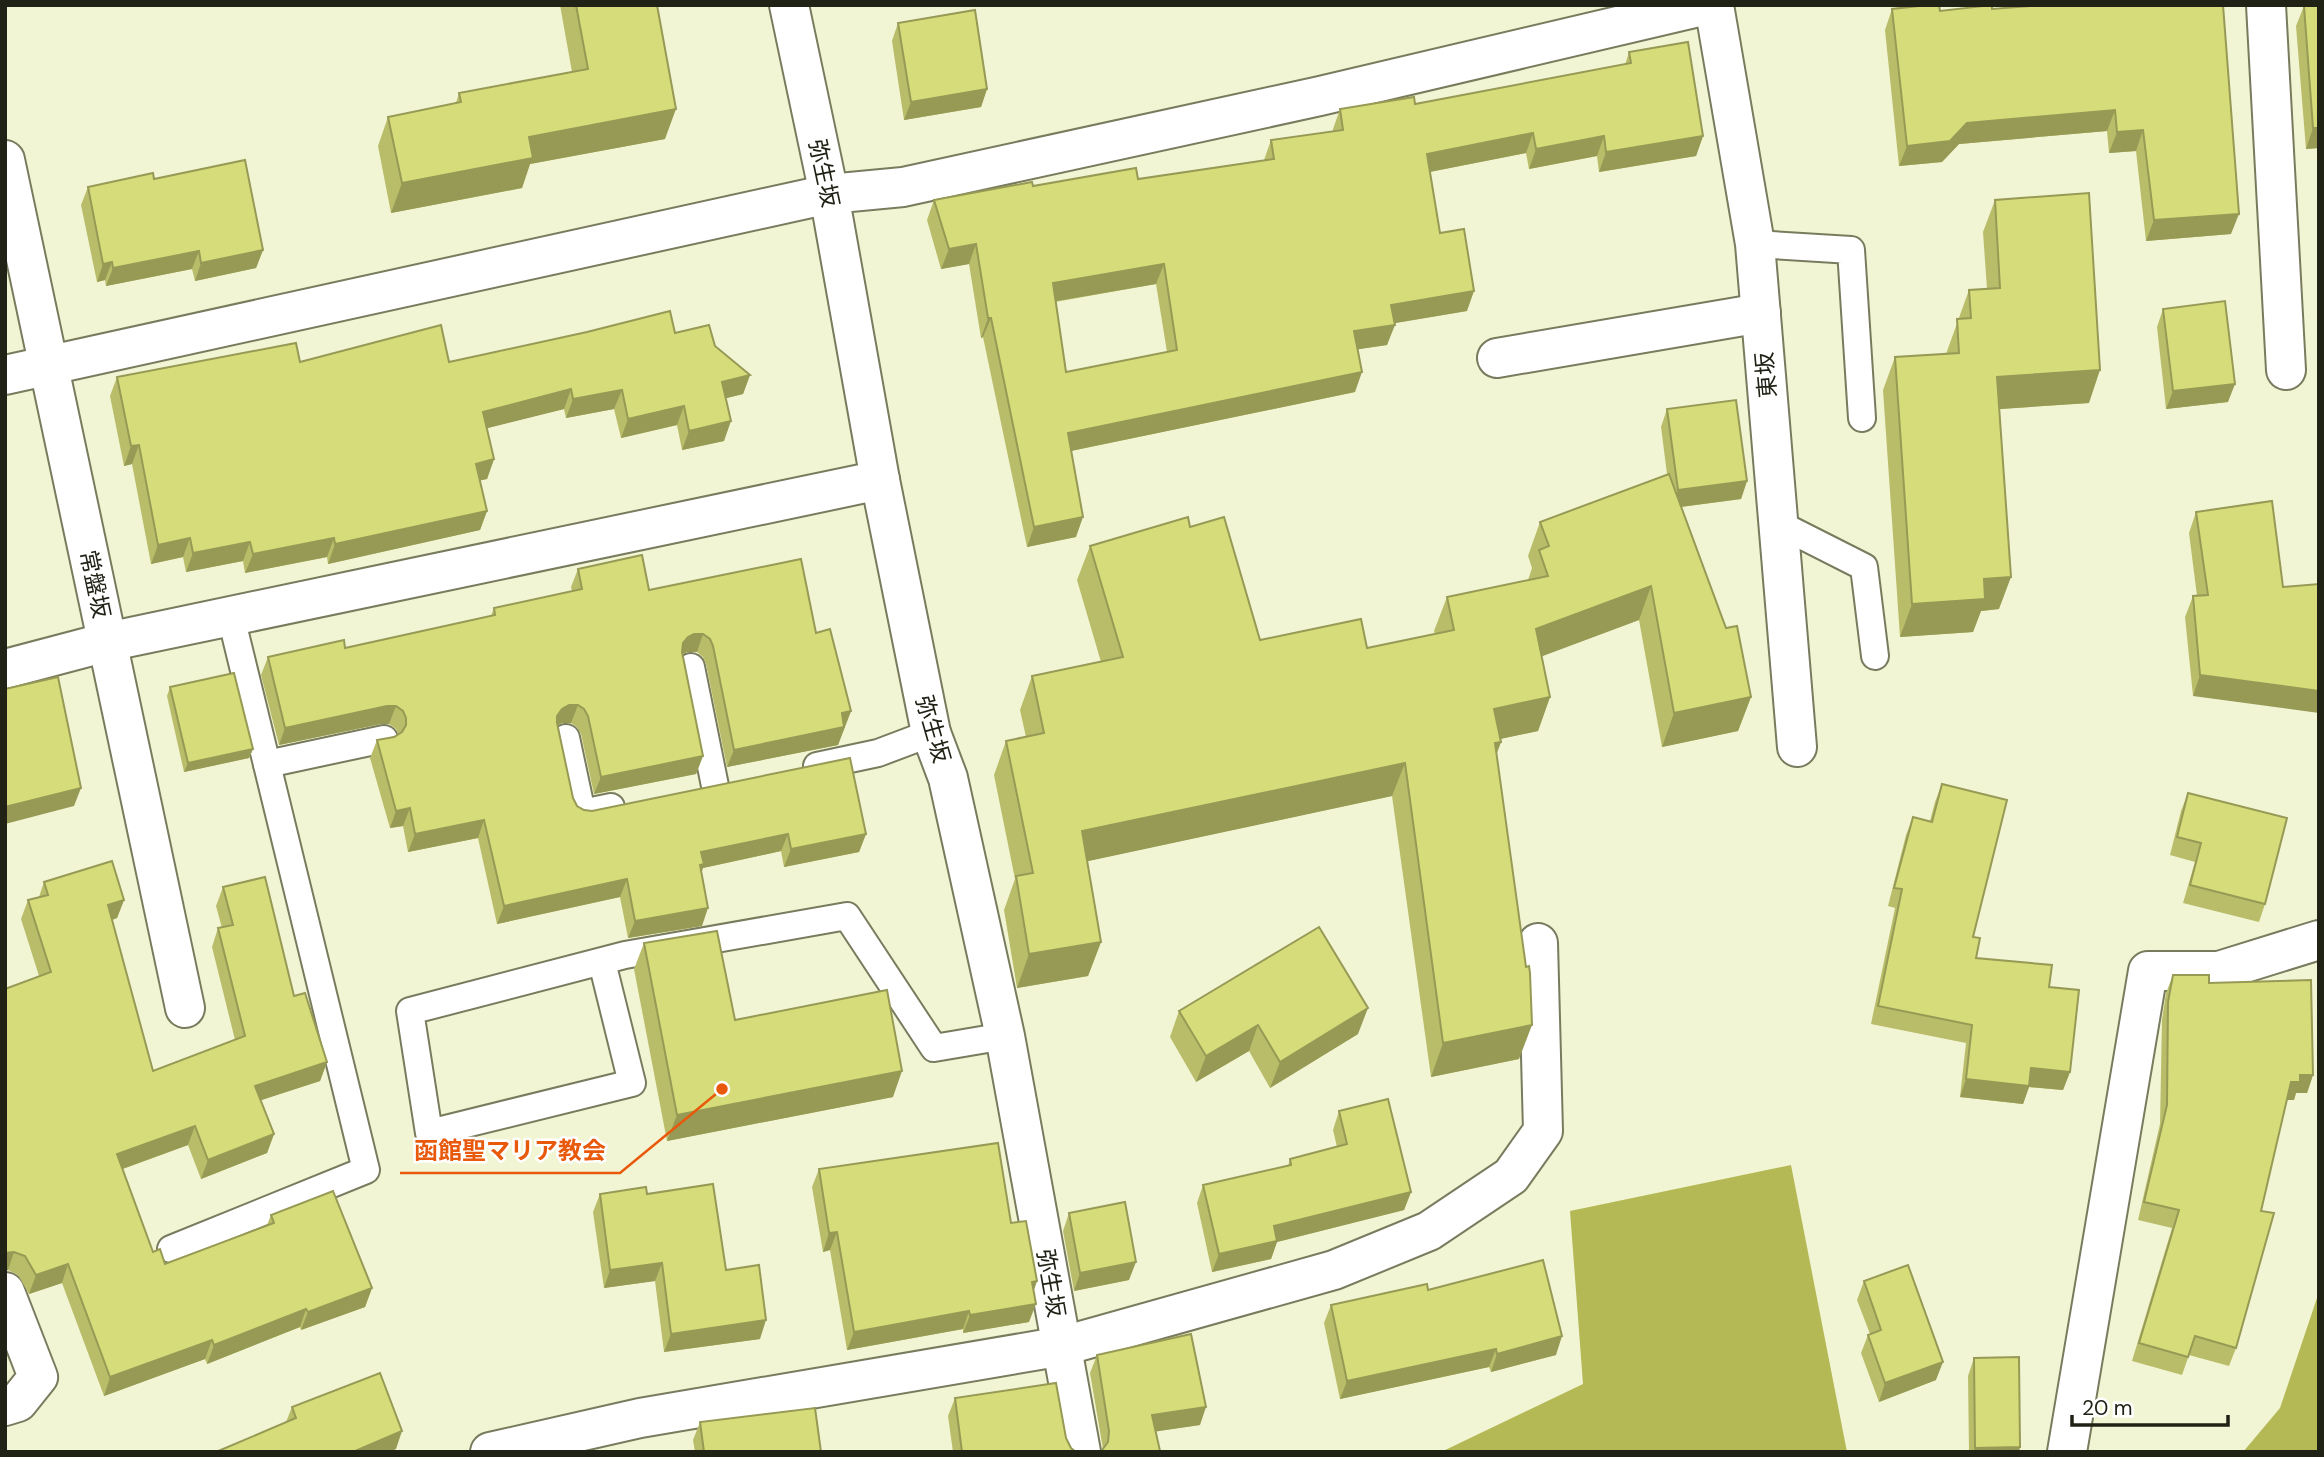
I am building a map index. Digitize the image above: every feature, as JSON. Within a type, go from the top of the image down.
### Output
[{"type":"street","name":"弥生坂","points":[[789,5],[829,194],[880,480],[930,733],[948,778],[1006,1036],[1081,1452]]},
{"type":"street","points":[[5,376],[829,194],[903,187],[1320,96],[1663,11],[1707,5]]},
{"type":"street","name":"東坂","points":[[1714,5],[1755,244],[1797,747]]},
{"type":"street","points":[[2266,5],[2286,370]]},
{"type":"street","name":"常盤坂","points":[[5,160],[185,1008]]},
{"type":"street","points":[[1497,358],[1761,313]]},
{"type":"street","points":[[5,669],[107,642],[880,480]]},
{"type":"street","points":[[2067,1452],[2148,971],[2219,971],[2319,940]]},
{"type":"street","points":[[490,1452],[640,1418],[1063,1346],[1334,1270],[1429,1231],[1511,1176],[1543,1131],[1538,943]]},
{"type":"street","points":[[5,1292],[38,1377],[18,1402],[5,1406]]},
{"type":"lane","points":[[1755,244],[1851,250],[1862,418]]},
{"type":"lane","points":[[1779,524],[1864,567],[1875,656]]},
{"type":"lane","points":[[171,1249],[366,1170],[231,617]]},
{"type":"lane","points":[[691,667],[715,786]]},
{"type":"lane","points":[[797,770],[878,753],[930,733]]},
{"type":"lane","points":[[267,764],[384,738]]},
{"type":"lane","points":[[566,738],[582,813],[635,802]]},
{"type":"lane","points":[[689,792],[743,781]]},
{"type":"lane","points":[[602,962],[632,1083],[429,1133],[410,1011],[625,955],[847,916],[934,1048],[1006,1036]]},
{"type":"green space","points":[[1791,1165],[1847,1452],[1441,1452],[1583,1384],[1570,1211]]},
{"type":"green space","points":[[2319,1292],[2319,1452],[2243,1452],[2280,1408]]},
{"type":"building","points":[[576,5],[657,5],[676,109],[529,137],[533,158],[402,183],[388,117],[461,102],[459,93],[588,69]]},
{"type":"building","points":[[1939,5],[1940,11],[1992,5],[1992,9],[2042,5],[2223,5],[2239,214],[2154,220],[2143,130],[2117,132],[2115,110],[1967,123],[1950,141],[1907,146],[1892,9]]},
{"type":"building","points":[[2319,5],[2319,128],[2313,128],[2304,6]]},
{"type":"building","points":[[975,10],[987,89],[911,102],[898,23]]},
{"type":"building","points":[[1688,42],[1703,136],[1606,152],[1604,136],[1536,149],[1533,133],[1427,154],[1440,233],[1464,229],[1474,291],[1391,305],[1395,325],[1354,331],[1362,372],[1068,433],[1083,517],[1034,527],[991,318],[988,318],[976,244],[949,249],[934,200],[1032,182],[1033,186],[1136,168],[1138,179],[1274,159],[1271,140],[1343,130],[1340,109],[1414,97],[1415,104],[1631,63],[1629,52]],"holes":[[[1164,264],[1177,350],[1066,372],[1053,283]]]},
{"type":"building","points":[[245,160],[263,250],[201,263],[199,251],[113,268],[112,262],[103,264],[88,187],[153,173],[154,179]]},
{"type":"building","points":[[2089,193],[2100,370],[1997,377],[2011,577],[1984,579],[1985,599],[1912,604],[1895,357],[1959,353],[1957,319],[1971,318],[1969,290],[2000,288],[1995,200]]},
{"type":"building","points":[[2225,301],[2235,384],[2173,391],[2163,309]]},
{"type":"building","points":[[670,311],[675,333],[709,325],[715,346],[750,375],[722,382],[731,421],[689,431],[684,406],[628,419],[622,390],[573,399],[571,389],[483,412],[494,459],[476,464],[487,511],[335,544],[334,538],[253,554],[250,542],[193,553],[190,538],[158,545],[139,445],[131,446],[117,377],[296,343],[300,362],[441,325],[449,362]]},
{"type":"building","points":[[1736,400],[1747,481],[1678,490],[1667,409]]},
{"type":"building","points":[[1669,474],[1726,628],[1737,626],[1751,697],[1674,713],[1651,586],[1536,629],[1550,697],[1494,709],[1501,742],[1495,743],[1526,967],[1529,966],[1530,973],[1532,1025],[1443,1043],[1405,763],[1082,831],[1101,942],[1029,954],[1016,876],[1033,873],[1006,741],[1044,733],[1032,676],[1123,657],[1090,546],[1188,517],[1190,527],[1224,517],[1260,640],[1361,619],[1367,648],[1454,630],[1447,597],[1548,576],[1539,550],[1549,546],[1540,522]]},
{"type":"building","points":[[2272,501],[2283,587],[2319,584],[2319,691],[2200,675],[2193,596],[2208,595],[2196,512]]},
{"type":"building","points":[[642,555],[649,590],[801,559],[816,633],[830,629],[851,711],[842,713],[844,727],[734,750],[713,646],[710,639],[703,634],[694,634],[683,643],[682,652],[703,756],[601,777],[588,716],[578,705],[569,705],[557,716],[557,723],[577,806],[592,811],[850,758],[866,834],[791,849],[788,834],[701,852],[704,864],[700,865],[708,908],[635,921],[627,879],[504,906],[484,820],[415,834],[410,808],[396,811],[377,740],[394,737],[402,732],[406,725],[403,711],[396,706],[387,706],[285,728],[268,657],[344,640],[345,648],[495,615],[494,608],[582,589],[578,569]]},
{"type":"building","points":[[234,673],[253,749],[188,763],[170,687]]},
{"type":"building","points":[[58,677],[81,788],[5,807],[5,689]]},
{"type":"building","points":[[1942,784],[2007,800],[1973,937],[1980,938],[1976,958],[2052,965],[2049,987],[2079,990],[2070,1072],[2031,1068],[2029,1086],[1966,1079],[1972,1025],[1878,1006],[1902,889],[1894,888],[1913,817],[1932,822]]},
{"type":"building","points":[[2188,793],[2287,818],[2265,904],[2190,885],[2201,843],[2177,837]]},
{"type":"building","points":[[112,861],[124,900],[108,905],[153,1071],[245,1036],[218,928],[233,925],[223,887],[265,877],[294,996],[305,993],[327,1062],[255,1086],[274,1134],[208,1160],[195,1126],[117,1154],[153,1252],[160,1249],[165,1264],[274,1223],[271,1215],[333,1191],[372,1288],[308,1312],[306,1309],[214,1345],[212,1340],[110,1377],[68,1264],[36,1275],[25,1256],[14,1252],[5,1253],[5,989],[51,972],[28,900],[48,895],[44,882]]},
{"type":"building","points":[[1319,927],[1368,1008],[1280,1062],[1258,1025],[1206,1056],[1179,1011]]},
{"type":"building","points":[[717,931],[735,1020],[887,990],[902,1071],[677,1115],[644,943]]},
{"type":"building","points":[[2173,975],[2209,975],[2209,983],[2311,980],[2313,1075],[2300,1075],[2300,1082],[2291,1082],[2261,1211],[2274,1213],[2236,1348],[2195,1336],[2188,1357],[2139,1343],[2179,1210],[2144,1202],[2167,1105],[2168,1002]]},
{"type":"building","points":[[1388,1099],[1411,1192],[1274,1226],[1277,1241],[1219,1254],[1203,1185],[1291,1165],[1290,1159],[1347,1144],[1339,1111]]},
{"type":"building","points":[[998,1143],[1011,1223],[1026,1221],[1037,1281],[1032,1282],[1036,1304],[970,1315],[969,1311],[854,1332],[837,1232],[829,1233],[819,1169]]},
{"type":"building","points":[[713,1184],[726,1270],[759,1265],[766,1320],[671,1334],[662,1263],[610,1270],[600,1194],[646,1187],[647,1194]]},
{"type":"building","points":[[1125,1202],[1136,1262],[1080,1273],[1069,1213]]},
{"type":"building","points":[[1543,1260],[1562,1336],[1497,1354],[1496,1349],[1347,1381],[1331,1305],[1427,1284],[1428,1290]]},
{"type":"building","points":[[1908,1265],[1943,1362],[1885,1383],[1868,1335],[1881,1330],[1864,1281]]},
{"type":"building","points":[[1191,1334],[1206,1407],[1152,1415],[1160,1451],[1099,1452],[1108,1442],[1109,1431],[1097,1355]]},
{"type":"building","points":[[2019,1357],[2020,1447],[1975,1448],[1974,1358]]},
{"type":"building","points":[[380,1373],[402,1431],[353,1452],[216,1452],[296,1418],[292,1407]]},
{"type":"building","points":[[1056,1383],[1066,1438],[1076,1452],[962,1452],[955,1398]]},
{"type":"building","points":[[815,1408],[821,1452],[704,1452],[700,1422]]},
{"type":"place","name":"函館聖マリア教会","points":[[722,1089]]}]
